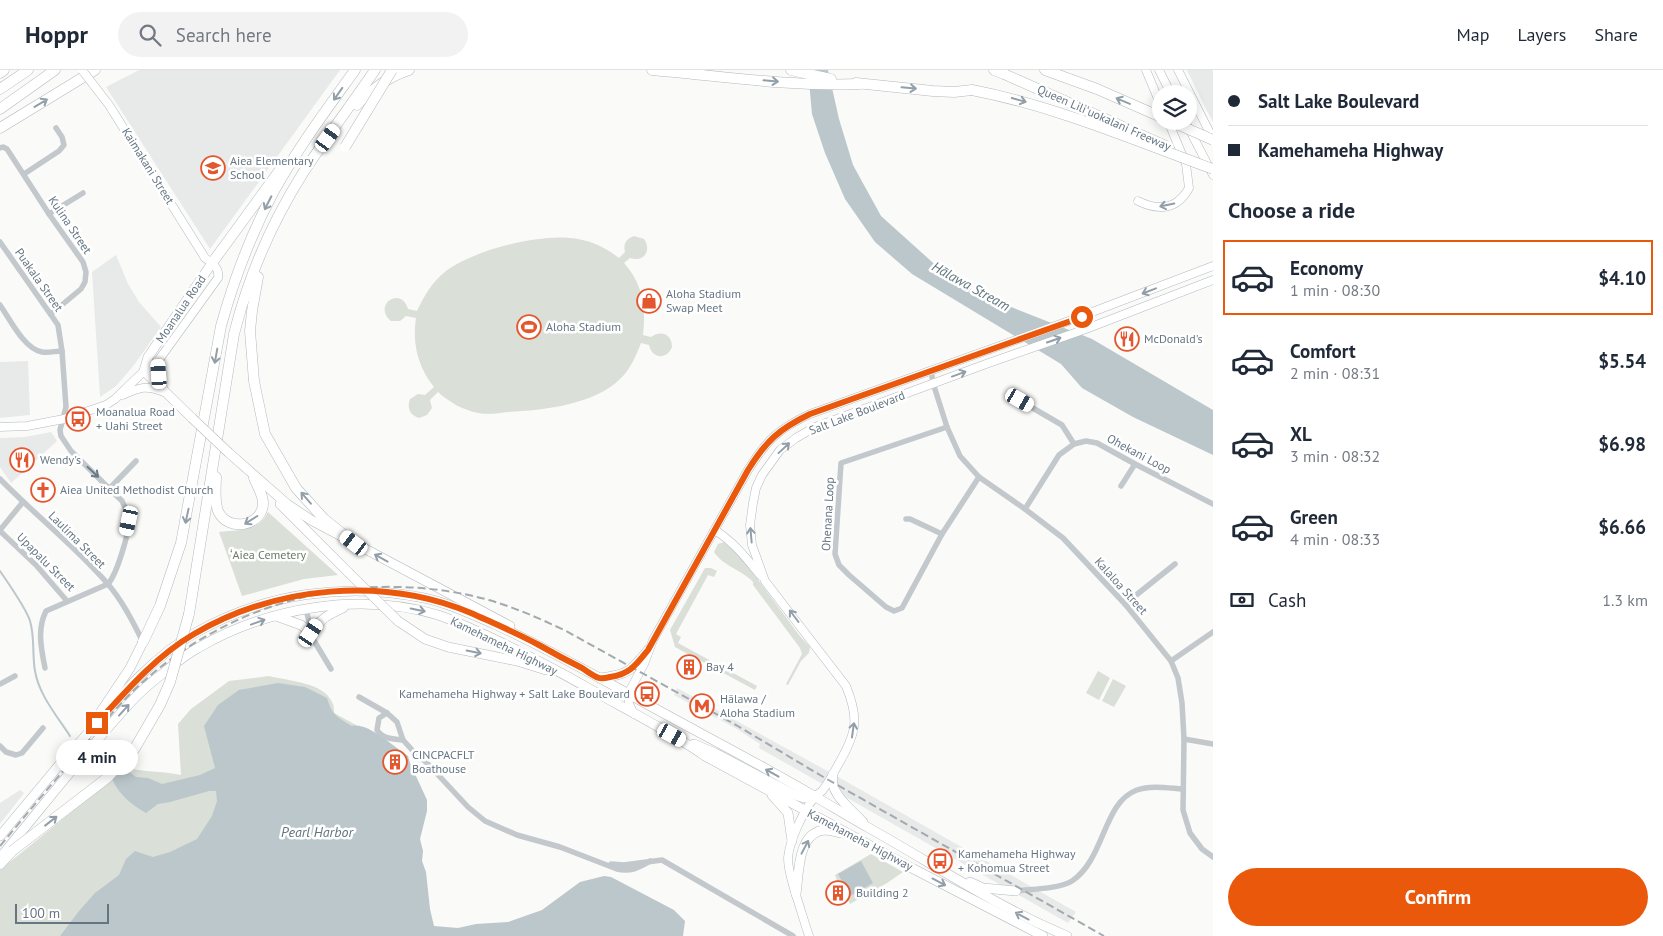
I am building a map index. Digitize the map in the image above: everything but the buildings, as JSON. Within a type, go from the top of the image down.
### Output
[{"type":"highway","points":[[0,73],[4,70]]},
{"type":"highway","points":[[0,89],[28,70]]},
{"type":"highway","points":[[0,109],[55,70]]},
{"type":"highway","points":[[0,128],[82,74],[95,70]]},
{"type":"highway","points":[[82,74],[99,70]]},
{"type":"highway","points":[[144,642],[160,606],[181,543],[221,326],[231,292],[252,237],[275,190],[355,70]]},
{"type":"highway","points":[[0,864],[12,852],[107,778],[135,748],[160,705],[170,682],[189,614],[234,334],[241,306],[267,239],[279,216],[303,174],[375,70]]},
{"type":"highway","points":[[345,147],[392,70]]},
{"type":"highway","points":[[334,129],[364,97],[392,76],[410,70]]},
{"type":"highway","points":[[652,70],[800,84],[835,82],[933,91],[954,92],[972,90],[1045,108],[1213,168]]},
{"type":"highway","name":"Queen Liliʻuokalani Freeway","points":[[994,70],[1213,168]]},
{"type":"highway","name":"Queen Liliʻuokalani Freeway","points":[[1045,70],[1097,89],[1152,113]]},
{"type":"highway","points":[[1060,70],[1097,89]]},
{"type":"highway","points":[[794,71],[835,82]]},
{"type":"highway","points":[[212,263],[287,159],[322,117]]},
{"type":"highway","name":"Queen Liliʻuokalani Freeway","points":[[1190,130],[1213,140]]},
{"type":"highway","points":[[267,239],[254,292],[250,331],[254,381],[265,434],[296,488],[324,519],[354,543]]},
{"type":"highway","points":[[215,452],[217,507],[222,518],[227,522],[237,525],[244,524],[258,517],[262,510],[262,496],[254,478]]},
{"type":"main road","points":[[1146,70],[1152,85]]},
{"type":"main road","points":[[1159,70],[1166,85]]},
{"type":"main road","points":[[1178,70],[1213,140]]},
{"type":"main road","name":"Kaimakani Street","points":[[82,74],[92,83],[109,106],[205,258],[212,263]]},
{"type":"main road","points":[[1138,201],[1154,207],[1172,205],[1180,201],[1188,188],[1186,164],[1173,130]]},
{"type":"main road","points":[[1190,130],[1213,175]]},
{"type":"main road","name":"Moanalua Road","points":[[0,427],[27,426],[64,419],[106,405],[115,399],[144,371],[158,361],[218,278],[218,270],[212,263],[148,358],[144,371]]},
{"type":"main road","name":"Salt Lake Boulevard","points":[[628,694],[644,664],[648,650],[756,457],[778,432],[790,423],[1213,266]]},
{"type":"main road","name":"Salt Lake Boulevard","points":[[809,936],[788,866],[788,858],[792,841],[806,810],[822,791],[851,743],[855,715],[846,686],[765,581],[752,544],[750,525],[756,488],[762,475],[780,450],[815,427],[1086,329],[1213,280]]},
{"type":"main road","points":[[158,361],[164,392]]},
{"type":"main road","points":[[144,371],[398,621],[424,639],[448,647],[517,661],[566,676]]},
{"type":"main road","points":[[115,399],[142,388],[150,387],[164,392]]},
{"type":"main road","points":[[229,453],[287,504],[330,532],[501,620],[531,640]]},
{"type":"main road","points":[[715,530],[738,548],[765,581]]},
{"type":"main road","points":[[306,609],[317,597],[326,591]]},
{"type":"main road","name":"Kamehameha Highway","points":[[0,836],[84,736],[135,681],[163,656],[193,634],[219,621],[258,606],[287,598],[326,591],[384,592],[427,598],[469,613],[531,640],[815,797],[953,878],[1040,925],[1066,936]]},
{"type":"main road","points":[[276,616],[302,625],[311,633],[318,622],[326,616],[350,604]]},
{"type":"main road","name":"Kamehameha Highway","points":[[0,858],[126,707],[159,676],[198,648],[226,634],[276,616],[306,609],[350,604],[394,606],[438,615],[506,645],[686,742],[705,756],[760,786],[1043,936]]},
{"type":"main road","name":"Kamehameha Highway","points":[[84,736],[130,668],[144,642]]},
{"type":"main road","points":[[600,678],[630,671],[648,650]]},
{"type":"main road","points":[[628,694],[629,704],[634,714]]},
{"type":"main road","points":[[686,742],[716,753],[795,795],[804,798],[815,797]]},
{"type":"main road","points":[[833,774],[832,782],[837,794],[870,829]]},
{"type":"main road","points":[[760,786],[776,798],[788,813],[792,841]]},
{"type":"main road","points":[[797,899],[800,858],[807,841],[819,832],[826,830],[850,834]]},
{"type":"main road","points":[[953,878],[983,888],[1016,891]]},
{"type":"street","points":[[24,174],[59,151],[64,145],[62,137],[56,128]]},
{"type":"street","name":"Kulina Street","points":[[0,148],[7,149],[83,262],[86,272],[85,282],[81,289],[51,314]]},
{"type":"street","points":[[49,214],[83,193]]},
{"type":"street","name":"Puakala Street","points":[[0,242],[58,325],[62,350],[66,408],[60,430],[61,436],[71,451],[110,488]]},
{"type":"street","points":[[0,305],[21,335],[33,348],[42,352],[62,350]]},
{"type":"street","name":"Kalaloa Street","points":[[931,370],[933,383],[947,427],[960,456],[979,477],[1062,538],[1125,604],[1171,661],[1181,690],[1184,739],[1183,810],[1190,833],[1202,849],[1213,857]]},
{"type":"street","points":[[1020,400],[1062,425],[1074,444],[1059,455],[1025,509]]},
{"type":"street","name":"Ohenana Loop","points":[[947,427],[841,463],[835,554],[840,565],[886,607],[894,611],[902,608],[942,534],[979,477]]},
{"type":"street","name":"Ohekani Loop","points":[[1074,444],[1086,441],[1097,443],[1213,504]]},
{"type":"street","points":[[108,584],[112,580],[123,551],[129,521],[127,510],[122,501],[110,488],[136,461]]},
{"type":"street","points":[[1121,486],[1135,464]]},
{"type":"street","name":"Laulima Street","points":[[0,479],[62,536],[108,584],[134,620],[144,642]]},
{"type":"street","name":"Upapalu Street","points":[[23,502],[0,531],[36,565],[67,601],[108,584]]},
{"type":"street","points":[[906,519],[910,519],[942,534]]},
{"type":"street","points":[[1125,604],[1175,564]]},
{"type":"street","points":[[45,668],[40,633],[41,621],[46,611],[67,601]]},
{"type":"street","points":[[306,609],[313,639],[331,670]]},
{"type":"street","points":[[1171,661],[1213,632]]},
{"type":"street","points":[[0,684],[15,676]]},
{"type":"street","points":[[359,697],[387,713],[398,722],[403,740],[468,807],[486,821],[527,839],[560,847],[606,864],[624,865],[662,860],[793,936]]},
{"type":"street","points":[[387,713],[378,718],[377,730],[380,735],[390,739],[403,740]]},
{"type":"street","points":[[0,746],[6,752],[16,755],[22,752],[43,728]]},
{"type":"street","points":[[1184,739],[1213,744]]},
{"type":"street","points":[[1016,891],[1070,882],[1083,872],[1097,850],[1120,802],[1136,790],[1182,788]]},
{"type":"shaded area","name":"Aiea Elementary School","points":[[139,70],[340,70],[210,249],[106,87]]},
{"type":"shaded area","points":[[1187,70],[1213,70],[1213,122],[1197,91],[1197,85],[1194,85]]},
{"type":"shaded area","points":[[116,255],[128,284],[139,302],[161,327],[134,365],[116,386],[100,397],[92,272]]},
{"type":"shaded area","points":[[28,361],[30,415],[0,418],[0,362]]},
{"type":"shaded area","points":[[51,432],[57,441],[11,483],[0,467],[0,438],[25,437]]},
{"type":"shaded area","points":[[677,688],[1076,912],[1068,923],[759,748],[760,744],[735,728],[674,695]]},
{"type":"shaded area","points":[[20,790],[24,793],[0,824],[0,803]]},
{"type":"green space","name":"Aloha Stadium","points":[[634,236],[644,239],[647,251],[643,257],[639,259],[630,258],[624,263],[635,279],[642,296],[644,315],[643,335],[651,337],[665,334],[668,336],[672,347],[667,354],[663,356],[656,355],[649,345],[641,343],[630,367],[609,388],[582,400],[552,408],[482,414],[462,408],[438,392],[430,400],[432,408],[427,415],[419,418],[411,413],[409,408],[410,399],[418,394],[425,395],[434,387],[420,363],[415,337],[416,318],[406,316],[400,321],[391,321],[386,315],[385,309],[386,304],[390,300],[400,298],[408,309],[417,311],[429,290],[446,271],[474,256],[509,244],[547,238],[578,239],[600,246],[619,258],[625,252],[626,242]]},
{"type":"green space","name":"ʻAiea Cemetery","points":[[268,512],[338,575],[304,579],[242,596],[219,532],[254,527],[264,519]]},
{"type":"green space","points":[[727,541],[733,546],[810,647],[809,653],[801,661],[788,685],[786,684],[802,654],[800,648],[753,585],[753,582],[744,574],[722,561],[714,552],[718,544]]},
{"type":"green space","points":[[705,568],[717,571],[714,577],[708,575],[676,634],[681,637],[678,643],[757,686],[755,690],[675,647],[670,630]]},
{"type":"green space","points":[[1098,671],[1110,678],[1099,700],[1086,693]]},
{"type":"green space","points":[[269,676],[304,683],[321,690],[332,702],[334,713],[356,725],[358,730],[224,764],[207,777],[148,788],[123,767],[181,775],[178,724],[191,709],[229,681]]},
{"type":"green space","points":[[1113,679],[1126,686],[1114,707],[1102,701]]},
{"type":"green space","points":[[119,767],[127,794],[208,791],[225,787],[203,838],[113,889],[60,936],[0,936],[0,870],[101,788]]},
{"type":"green space","points":[[871,854],[903,872],[850,904],[848,900],[838,905],[828,885],[837,880],[835,875]]},
{"type":"water","points":[[808,70],[828,70],[839,119],[853,165],[881,216],[951,279],[996,301],[1092,339],[1213,410],[1213,455],[1133,417],[1082,388],[1061,364],[912,274],[875,242],[845,199],[825,153],[812,114]]},
{"type":"water","name":"Pearl Harbor","points":[[278,683],[305,687],[327,698],[333,712],[339,718],[352,726],[373,731],[408,756],[427,800],[427,811],[420,839],[423,851],[422,861],[426,872],[434,926],[458,928],[476,924],[508,922],[542,910],[580,882],[604,876],[611,877],[674,910],[685,921],[683,936],[60,936],[95,893],[119,875],[126,859],[135,851],[153,857],[170,852],[197,839],[212,816],[217,801],[216,791],[209,791],[158,804],[146,813],[126,799],[112,779],[123,767],[136,777],[148,778],[162,784],[200,775],[215,768],[204,726],[218,705],[239,690]]},
{"type":"water","points":[[861,861],[873,883],[850,896],[838,874]]},
{"type":"waterway","points":[[0,571],[21,603],[30,621],[35,671],[40,688],[70,736]]},
{"type":"waterway","points":[[91,752],[109,769]]},
{"type":"railway","points":[[0,846],[125,699],[144,681],[181,652],[221,628],[263,610],[306,597],[351,589],[397,587],[443,591],[489,600],[528,614],[566,631],[736,725],[825,778],[1104,936]]},
{"type":"place","name":"Aiea Elementary School","points":[[213,168]]},
{"type":"place","name":"Aloha Stadium Swap Meet","points":[[649,301]]},
{"type":"place","name":"Aloha Stadium","points":[[529,327]]},
{"type":"place","name":"McDonald's","points":[[1127,339]]},
{"type":"place","name":"Moanalua Road + Uahi Street","points":[[78,419]]},
{"type":"place","name":"Wendy's","points":[[22,460]]},
{"type":"place","name":"Aiea United Methodist Church","points":[[43,490]]},
{"type":"place","name":"Bay 4","points":[[689,667]]},
{"type":"place","name":"Kamehameha Highway + Salt Lake Boulevard","points":[[647,694]]},
{"type":"place","name":"Hālawa / Aloha Stadium","points":[[702,706]]},
{"type":"place","name":"CINCPACFLT Boathouse","points":[[395,762]]},
{"type":"place","name":"Kamehameha Highway + Kohomua Street","points":[[940,861]]},
{"type":"place","name":"Building 2","points":[[838,893]]},
{"type":"route","points":[[97,723],[135,681],[163,656],[193,634],[219,621],[258,606],[287,598],[326,591],[384,592],[427,598],[469,613],[531,640],[600,678],[624,674],[630,671],[640,658],[646,654],[748,470],[764,446],[778,432],[790,423],[810,414],[1082,317]]},
{"type":"water label","name":"Hālawa Stream","points":[[971,286]]}]
